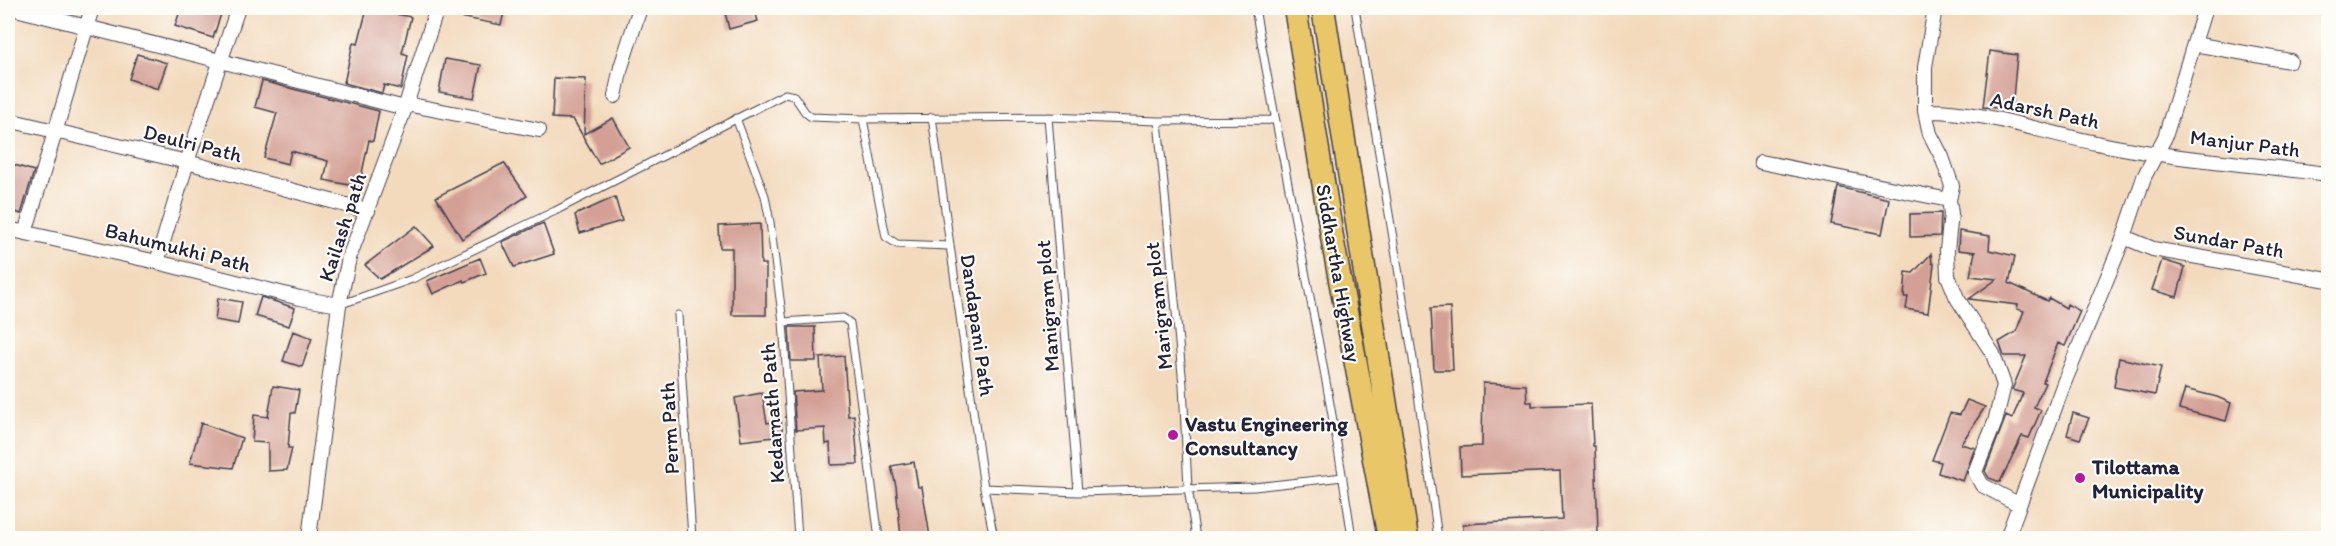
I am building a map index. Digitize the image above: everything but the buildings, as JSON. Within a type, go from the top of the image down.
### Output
[{"type":"highway","name":"Siddhartha Highway","points":[[1295,8],[1333,243],[1389,538]]},
{"type":"highway","name":"Siddhartha Highway","points":[[1323,8],[1407,538]]},
{"type":"street","points":[[12,8],[406,106],[539,130]]},
{"type":"street","points":[[25,233],[92,8]]},
{"type":"street","points":[[157,262],[219,61],[238,8]]},
{"type":"street","name":"Kailash path","points":[[309,538],[339,305],[349,258],[406,106],[437,8]]},
{"type":"street","points":[[615,96],[621,67],[640,8]]},
{"type":"street","points":[[1935,8],[1925,67],[1925,111],[1930,134],[1942,157],[1952,186],[1949,200],[1951,214],[1947,250],[1948,276],[1957,298],[1994,354],[2004,385],[1995,422],[1975,471],[1982,485],[2018,504]]},
{"type":"street","points":[[2007,538],[2064,383],[2124,237],[2144,177],[2165,137],[2205,8]]},
{"type":"street","points":[[2194,44],[2290,61]]},
{"type":"street","name":"Adarsh Path","points":[[1925,111],[1988,118],[2096,143],[2156,154]]},
{"type":"street","name":"Deulri Path","points":[[8,120],[187,162],[368,211]]},
{"type":"street","name":"Manjur Path","points":[[2156,154],[2328,174]]},
{"type":"street","points":[[1761,162],[1949,200]]},
{"type":"street","name":"Bahumukhi Path","points":[[8,229],[157,262],[300,298],[339,305]]},
{"type":"street","name":"Sundar Path","points":[[2124,237],[2153,249],[2328,280]]},
{"type":"lane","points":[[1255,8],[1274,120],[1311,299],[1352,538]]},
{"type":"lane","points":[[1354,8],[1413,359],[1438,538]]},
{"type":"lane","points":[[339,305],[412,279],[594,192],[785,94],[794,96],[811,117],[1274,120]]},
{"type":"lane","name":"Dandapani Path","points":[[932,117],[984,488],[994,538]]},
{"type":"lane","name":"Manigram plot","points":[[1048,117],[1078,492]]},
{"type":"lane","points":[[736,118],[765,196],[783,321]]},
{"type":"lane","points":[[863,119],[886,237],[897,244],[950,246]]},
{"type":"lane","name":"Marigram plot","points":[[1158,121],[1183,385],[1188,488],[1196,538]]},
{"type":"lane","name":"Perm Path","points":[[678,315],[692,538]]},
{"type":"lane","name":"Kedarnath Path","points":[[798,538],[783,321],[843,318],[850,323],[879,538]]},
{"type":"lane","points":[[984,488],[1078,492],[1254,487],[1343,477]]},
{"type":"place","name":"Vastu Engineering Consultancy","points":[[1173,435]]},
{"type":"place","name":"Tilottama Municipality","points":[[2080,478]]}]
